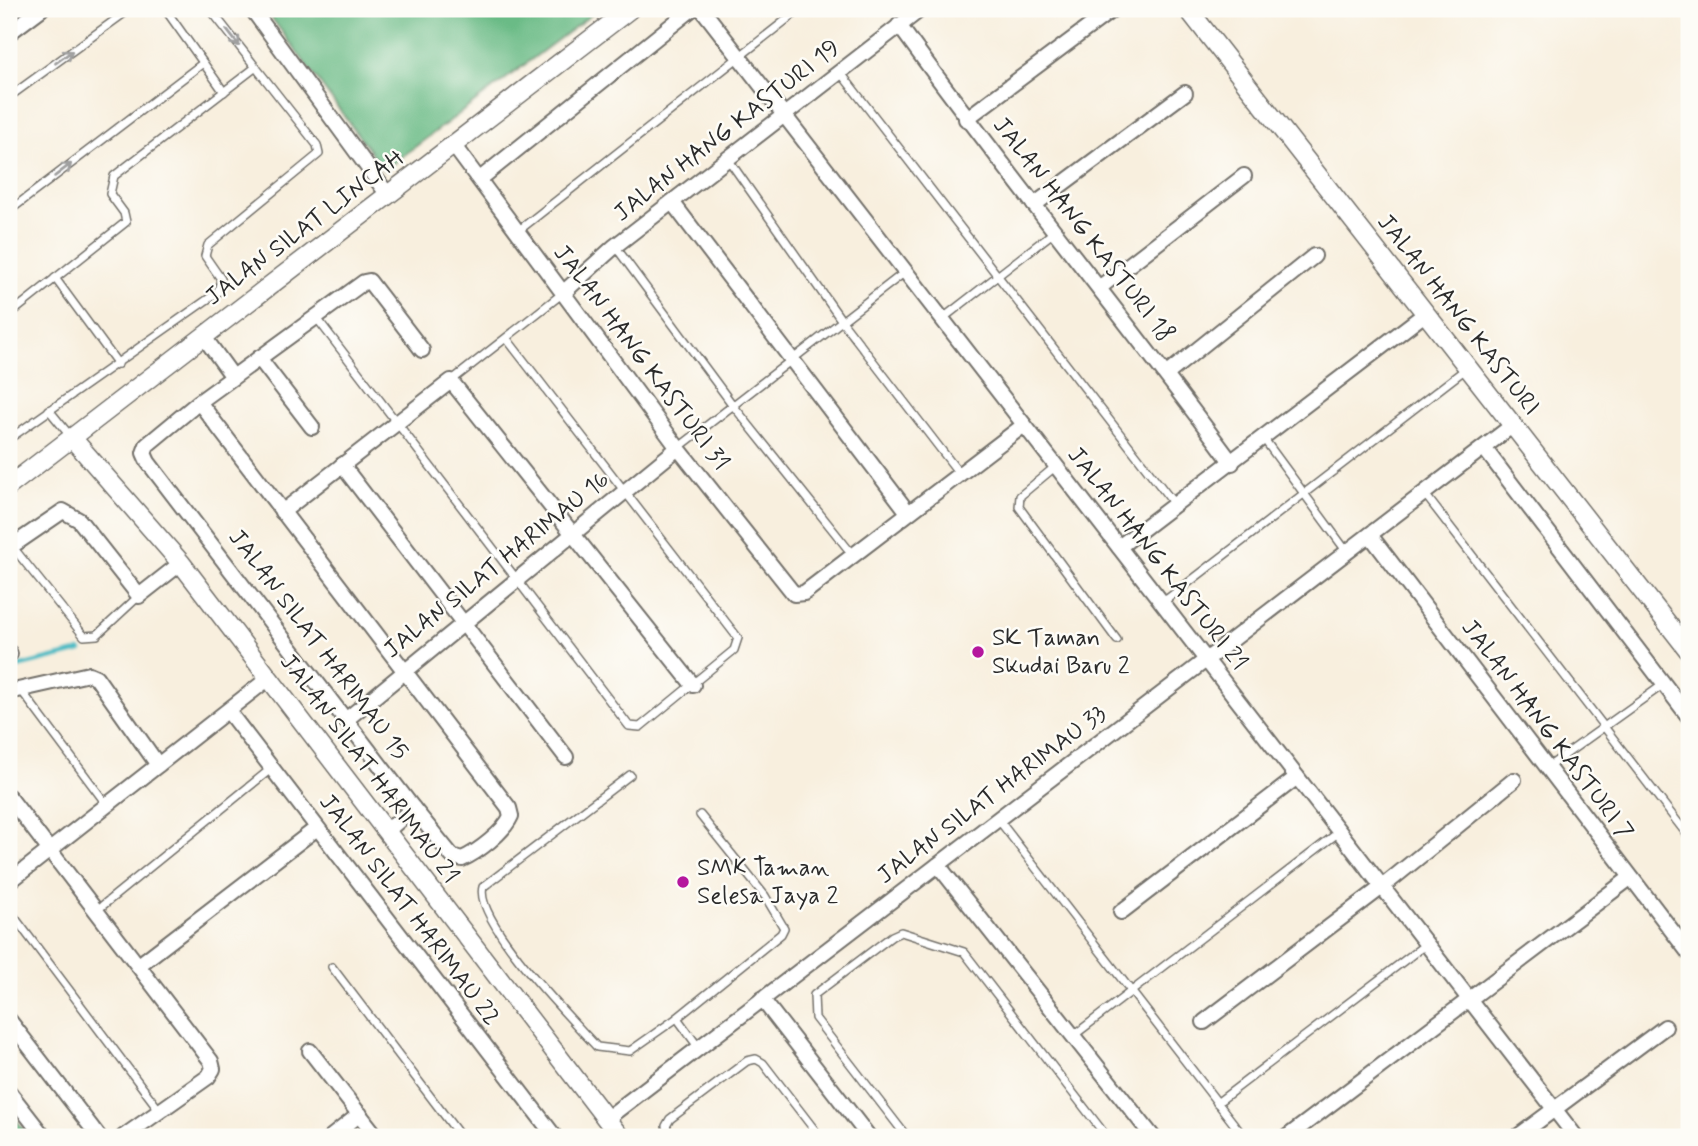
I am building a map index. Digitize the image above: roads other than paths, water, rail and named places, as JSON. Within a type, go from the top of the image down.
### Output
[{"type":"street","points":[[9,33],[41,9]]},
{"type":"street","points":[[252,9],[388,195]]},
{"type":"street","name":"JALAN SILAT LINCAH","points":[[9,486],[630,9]]},
{"type":"street","points":[[480,179],[692,9]]},
{"type":"street","name":"JALAN HANG KASTURI 21","points":[[702,9],[1576,1137]]},
{"type":"street","name":"JALAN HANG KASTURI 19","points":[[564,292],[615,246],[921,9]]},
{"type":"street","points":[[966,119],[1113,9]]},
{"type":"street","name":"JALAN HANG KASTURI","points":[[1188,9],[1689,651]]},
{"type":"street","name":"JALAN HANG KASTURI 18","points":[[900,26],[966,119],[1167,374],[1231,463]]},
{"type":"street","points":[[1034,205],[1185,93]]},
{"type":"street","name":"JALAN HANG KASTURI 31","points":[[454,146],[678,448],[794,594],[804,593],[852,554]]},
{"type":"street","points":[[1099,288],[1244,176]]},
{"type":"street","points":[[672,202],[907,511]]},
{"type":"street","points":[[1167,374],[1314,256]]},
{"type":"street","points":[[403,672],[199,402],[369,281],[422,350]]},
{"type":"street","points":[[1118,547],[1264,439],[1426,313]]},
{"type":"street","points":[[204,337],[233,377]]},
{"type":"street","points":[[259,358],[312,427]]},
{"type":"street","points":[[282,512],[451,381],[693,685]]},
{"type":"street","name":"JALAN SILAT HARIMAU 15","points":[[199,402],[148,445],[144,453],[148,462],[413,808],[452,856],[462,859],[472,855],[507,824],[511,812],[403,672]]},
{"type":"street","points":[[852,554],[1024,425]]},
{"type":"street","name":"JALAN SILAT HARIMAU 33","points":[[606,1119],[1513,425]]},
{"type":"street","name":"JALAN SILAT HARIMAU 21","points":[[72,438],[181,563],[620,1137]]},
{"type":"street","name":"JALAN SILAT HARIMAU 16","points":[[347,719],[678,448]]},
{"type":"street","points":[[1484,448],[1689,718]]},
{"type":"street","points":[[342,466],[566,757]]},
{"type":"street","points":[[10,547],[63,511],[79,520],[139,596],[181,563]]},
{"type":"street","name":"JALAN HANG KASTURI 7","points":[[1370,535],[1689,953]]},
{"type":"street","points":[[14,690],[89,674],[96,677],[158,765]]},
{"type":"street","points":[[9,882],[269,678]]},
{"type":"street","name":"JALAN SILAT HARIMAU 22","points":[[228,711],[555,1137]]},
{"type":"street","points":[[1121,912],[1297,777]]},
{"type":"street","points":[[1204,1021],[1382,887],[1514,780]]},
{"type":"street","points":[[9,797],[211,1061],[213,1069],[208,1077],[123,1137]]},
{"type":"street","points":[[386,832],[413,808]]},
{"type":"street","points":[[139,965],[317,828]]},
{"type":"street","points":[[938,865],[1153,1137]]},
{"type":"street","points":[[1287,1137],[1630,878]]},
{"type":"street","points":[[762,999],[869,1137]]},
{"type":"street","points":[[9,1020],[99,1137]]},
{"type":"street","points":[[1517,1137],[1665,1027]]},
{"type":"street","points":[[310,1051],[377,1137]]},
{"type":"street","points":[[9,1092],[44,1137]]},
{"type":"street","points":[[331,1137],[360,1114]]},
{"type":"lane","points":[[9,97],[130,9]]},
{"type":"lane","points":[[165,9],[224,92]]},
{"type":"lane","points":[[9,439],[218,292],[221,279],[205,256],[208,244],[319,154],[317,145],[210,9]]},
{"type":"lane","points":[[517,231],[800,9]]},
{"type":"lane","points":[[9,211],[203,62]]},
{"type":"lane","points":[[9,314],[125,222],[124,213],[110,194],[114,176],[256,67]]},
{"type":"lane","points":[[840,72],[1175,505]]},
{"type":"lane","points":[[728,159],[842,321],[958,473]]},
{"type":"lane","points":[[942,319],[1055,231]]},
{"type":"lane","points":[[615,246],[732,404],[852,554]]},
{"type":"lane","points":[[678,448],[905,272]]},
{"type":"lane","points":[[55,278],[118,364]]},
{"type":"lane","points":[[451,381],[564,292]]},
{"type":"lane","points":[[315,317],[629,726],[639,727],[650,721],[734,650],[738,638],[507,339]]},
{"type":"lane","points":[[1162,603],[1468,367]]},
{"type":"lane","points":[[49,410],[72,438]]},
{"type":"lane","points":[[1264,439],[1347,552]]},
{"type":"lane","points":[[1056,466],[1020,496],[1018,507],[1117,640]]},
{"type":"lane","points":[[1424,494],[1689,837]]},
{"type":"lane","points":[[10,547],[84,636],[97,635],[139,596]]},
{"type":"lane","points":[[1548,767],[1664,684]]},
{"type":"lane","points":[[14,690],[107,806]]},
{"type":"lane","points":[[97,910],[272,768]]},
{"type":"lane","points":[[630,775],[483,887],[482,901],[490,919],[531,974],[597,1047],[631,1051],[782,934],[784,928],[765,896],[700,815]]},
{"type":"lane","points":[[998,819],[1244,1137]]},
{"type":"lane","points":[[1073,1037],[1339,832]]},
{"type":"lane","points":[[9,910],[160,1112]]},
{"type":"lane","points":[[907,1137],[816,1018],[813,1006],[814,995],[901,932],[964,952],[1107,1137]]},
{"type":"lane","points":[[1217,1103],[1426,944]]},
{"type":"lane","points":[[332,967],[461,1137]]},
{"type":"lane","points":[[677,1018],[699,1048]]},
{"type":"lane","points":[[670,1137],[666,1126],[670,1119],[751,1059],[763,1063],[820,1137]]},
{"type":"waterway","points":[[9,669],[81,651]]},
{"type":"place","name":"SK Taman Skudai Baru 2","points":[[978,652]]},
{"type":"place","name":"SMK Taman Selesa Jaya 2","points":[[683,882]]}]
